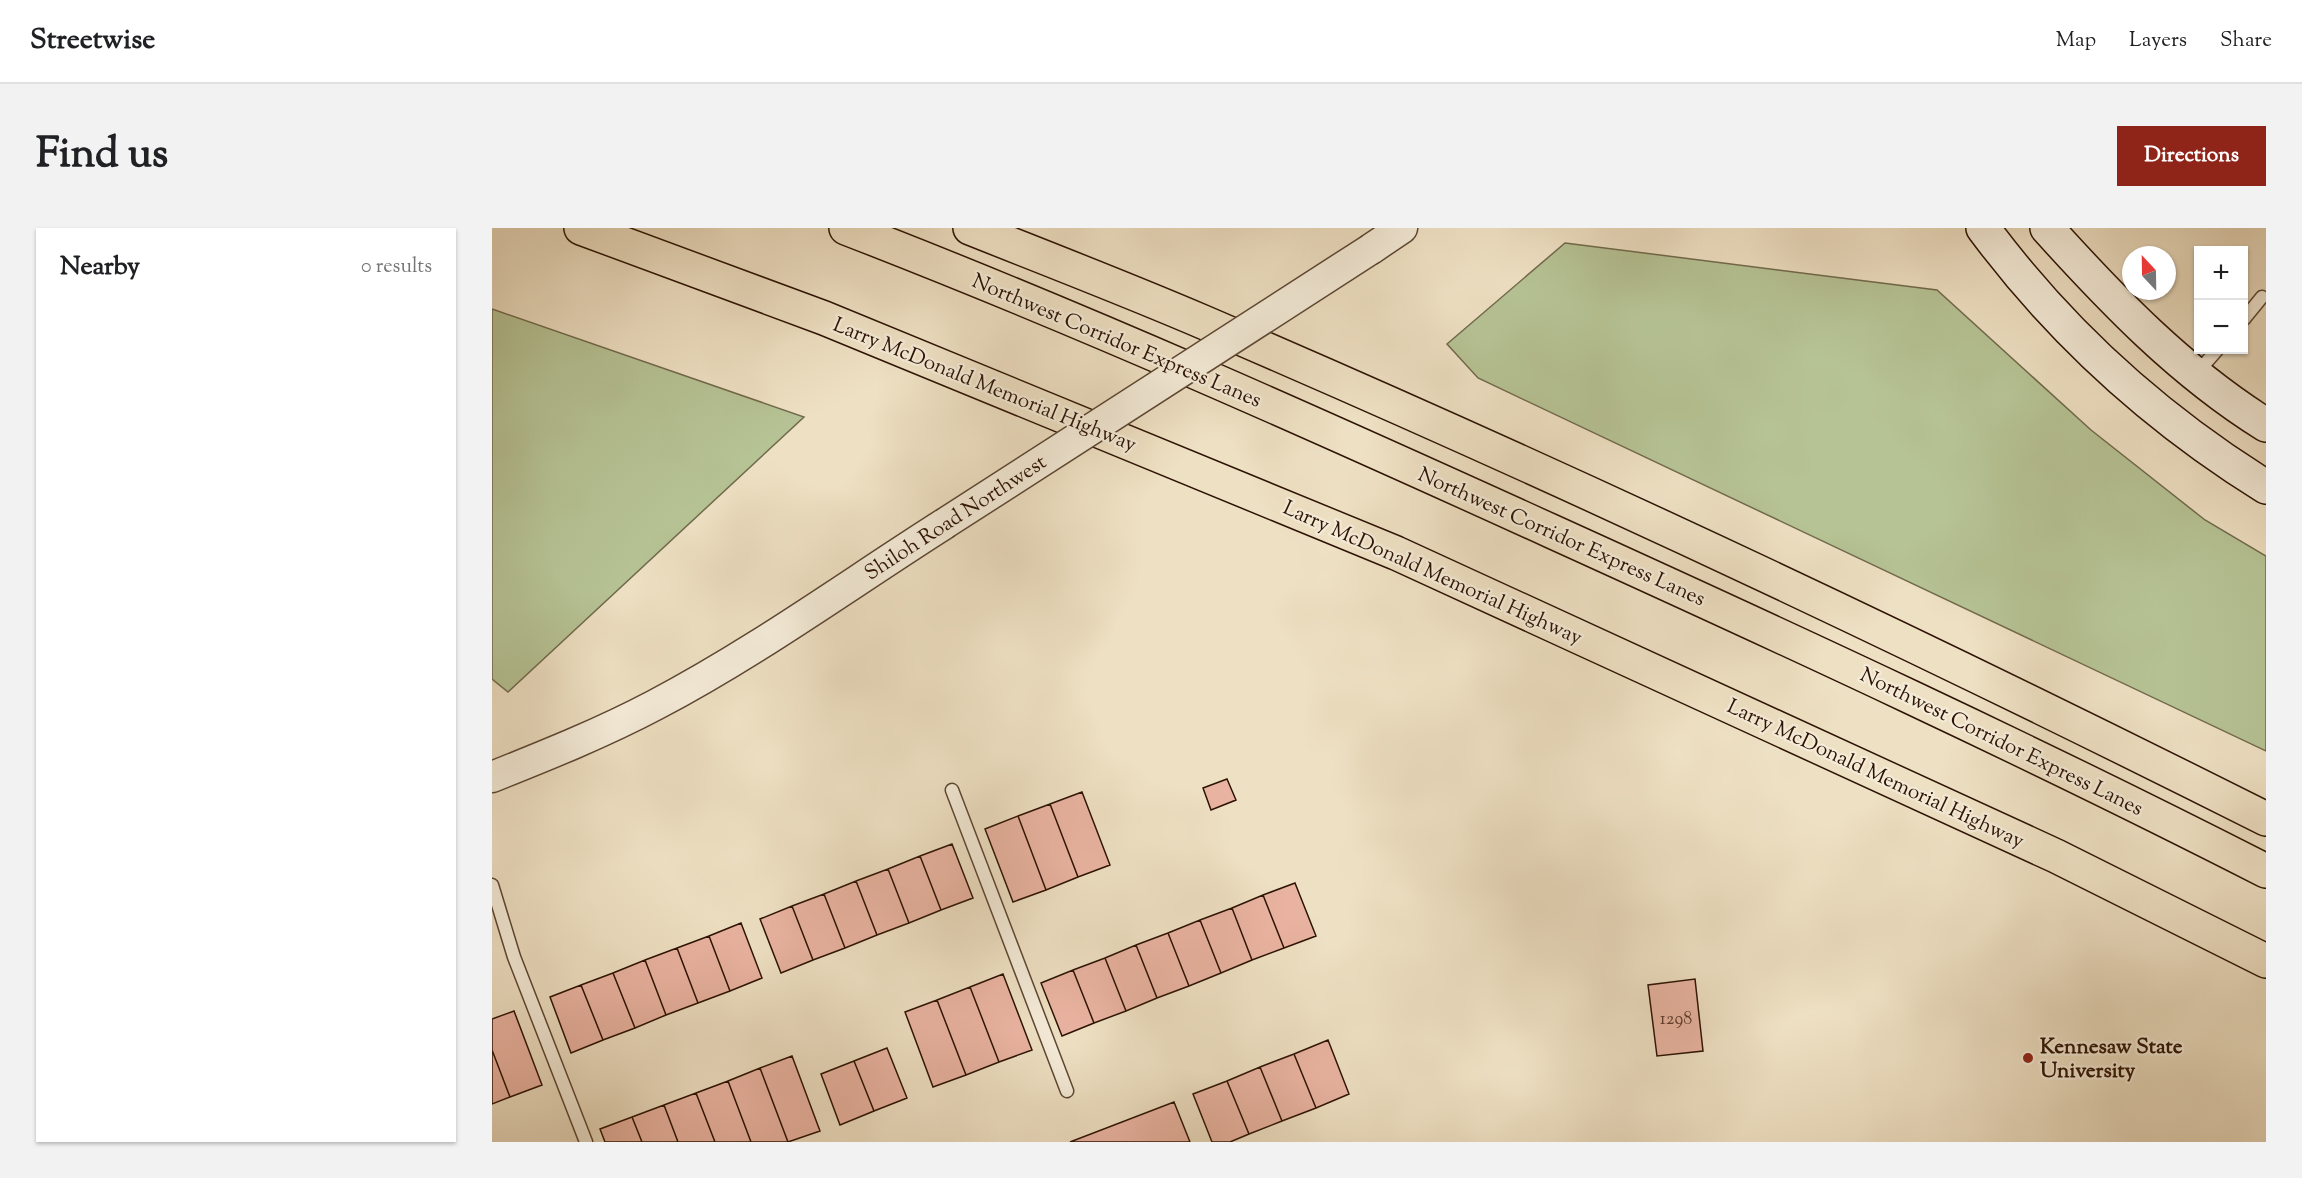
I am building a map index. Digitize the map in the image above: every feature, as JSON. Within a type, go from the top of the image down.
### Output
[{"type":"highway","name":"Northwest Corridor Express Lanes","points":[[846,228],[943,266],[1397,461],[1780,635],[2146,810],[2266,871]]},
{"type":"highway","points":[[970,228],[1201,321],[1705,546],[2094,732],[2266,819]]},
{"type":"highway","name":"Larry McDonald Memorial Highway","points":[[583,230],[824,318],[1396,553],[2056,856],[2266,961]]},
{"type":"main road","points":[[1983,228],[2027,285],[2095,358],[2205,448],[2266,487]]},
{"type":"main road","points":[[2046,228],[2136,324],[2196,374],[2266,424]]},
{"type":"street","name":"Shiloh Road Northwest","points":[[492,777],[555,752],[654,706],[769,639],[1402,228]]},
{"type":"lane","points":[[2248,314],[2262,297]]},
{"type":"lane","points":[[2196,374],[2214,354]]},
{"type":"lane","points":[[952,790],[1066,1091]]},
{"type":"lane","points":[[492,885],[514,957],[586,1142]]},
{"type":"green space","points":[[1565,243],[1937,290],[2091,430],[2205,520],[2266,556],[2266,751],[1478,378],[1447,344]]},
{"type":"green space","points":[[492,309],[804,417],[508,692],[492,679]]},
{"type":"building","points":[[1227,779],[1236,800],[1211,810],[1203,788]]},
{"type":"building","points":[[1082,792],[1110,865],[1078,877],[1050,804]]},
{"type":"building","points":[[1050,804],[1078,877],[1046,890],[1018,816]]},
{"type":"building","points":[[1018,816],[1046,890],[1013,902],[985,829]]},
{"type":"building","points":[[952,844],[973,898],[941,910],[920,856]]},
{"type":"building","points":[[920,856],[941,910],[909,923],[888,869]]},
{"type":"building","points":[[888,869],[909,923],[877,935],[856,881]]},
{"type":"building","points":[[856,881],[877,935],[845,948],[824,894]]},
{"type":"building","points":[[1295,883],[1316,936],[1284,948],[1263,895]]},
{"type":"building","points":[[824,894],[845,948],[813,960],[792,906]]},
{"type":"building","points":[[1263,895],[1284,948],[1252,960],[1232,908]]},
{"type":"building","points":[[792,906],[813,960],[781,973],[760,919]]},
{"type":"building","points":[[1232,908],[1252,960],[1221,973],[1200,920]]},
{"type":"building","points":[[1200,920],[1221,973],[1189,986],[1168,933]]},
{"type":"building","points":[[741,923],[762,978],[730,991],[709,936]]},
{"type":"building","points":[[1168,933],[1189,986],[1157,998],[1136,945]]},
{"type":"building","points":[[709,936],[730,991],[698,1003],[677,948]]},
{"type":"building","points":[[1136,945],[1157,998],[1126,1011],[1105,958]]},
{"type":"building","points":[[677,948],[698,1003],[666,1015],[645,960]]},
{"type":"building","points":[[1105,958],[1126,1011],[1094,1023],[1073,970]]},
{"type":"building","points":[[645,960],[666,1015],[635,1028],[613,973]]},
{"type":"building","points":[[1073,970],[1094,1023],[1062,1036],[1041,983]]},
{"type":"building","points":[[613,973],[635,1028],[603,1040],[581,985]]},
{"type":"building","points":[[1003,974],[1032,1050],[999,1062],[970,987]]},
{"type":"building","points":[[1695,979],[1703,1051],[1657,1056],[1648,985]]},
{"type":"building","points":[[581,985],[603,1040],[571,1053],[550,997]]},
{"type":"building","points":[[970,987],[999,1062],[966,1075],[937,1000]]},
{"type":"building","points":[[937,1000],[966,1075],[933,1087],[905,1012]]},
{"type":"building","points":[[514,1011],[542,1085],[510,1097],[492,1050],[492,1019]]},
{"type":"building","points":[[1328,1040],[1349,1094],[1316,1108],[1294,1054]]},
{"type":"building","points":[[887,1048],[907,1098],[874,1111],[854,1061]]},
{"type":"building","points":[[492,1050],[510,1097],[492,1104]]},
{"type":"building","points":[[1294,1054],[1316,1108],[1282,1121],[1260,1067]]},
{"type":"building","points":[[792,1056],[820,1131],[788,1142],[760,1068]]},
{"type":"building","points":[[854,1061],[874,1111],[840,1125],[821,1074]]},
{"type":"building","points":[[1260,1067],[1282,1121],[1249,1134],[1227,1081]]},
{"type":"building","points":[[760,1068],[788,1142],[751,1142],[728,1081]]},
{"type":"building","points":[[728,1081],[751,1142],[715,1142],[696,1093]]},
{"type":"building","points":[[1227,1081],[1249,1134],[1230,1142],[1212,1142],[1193,1094]]},
{"type":"building","points":[[696,1093],[715,1142],[678,1142],[664,1105]]},
{"type":"building","points":[[1174,1102],[1190,1142],[1070,1142]]},
{"type":"building","points":[[664,1105],[678,1142],[642,1142],[632,1117]]},
{"type":"building","points":[[632,1117],[642,1142],[605,1142],[600,1129]]},
{"type":"place","name":"Kennesaw State University","points":[[2028,1058]]}]
